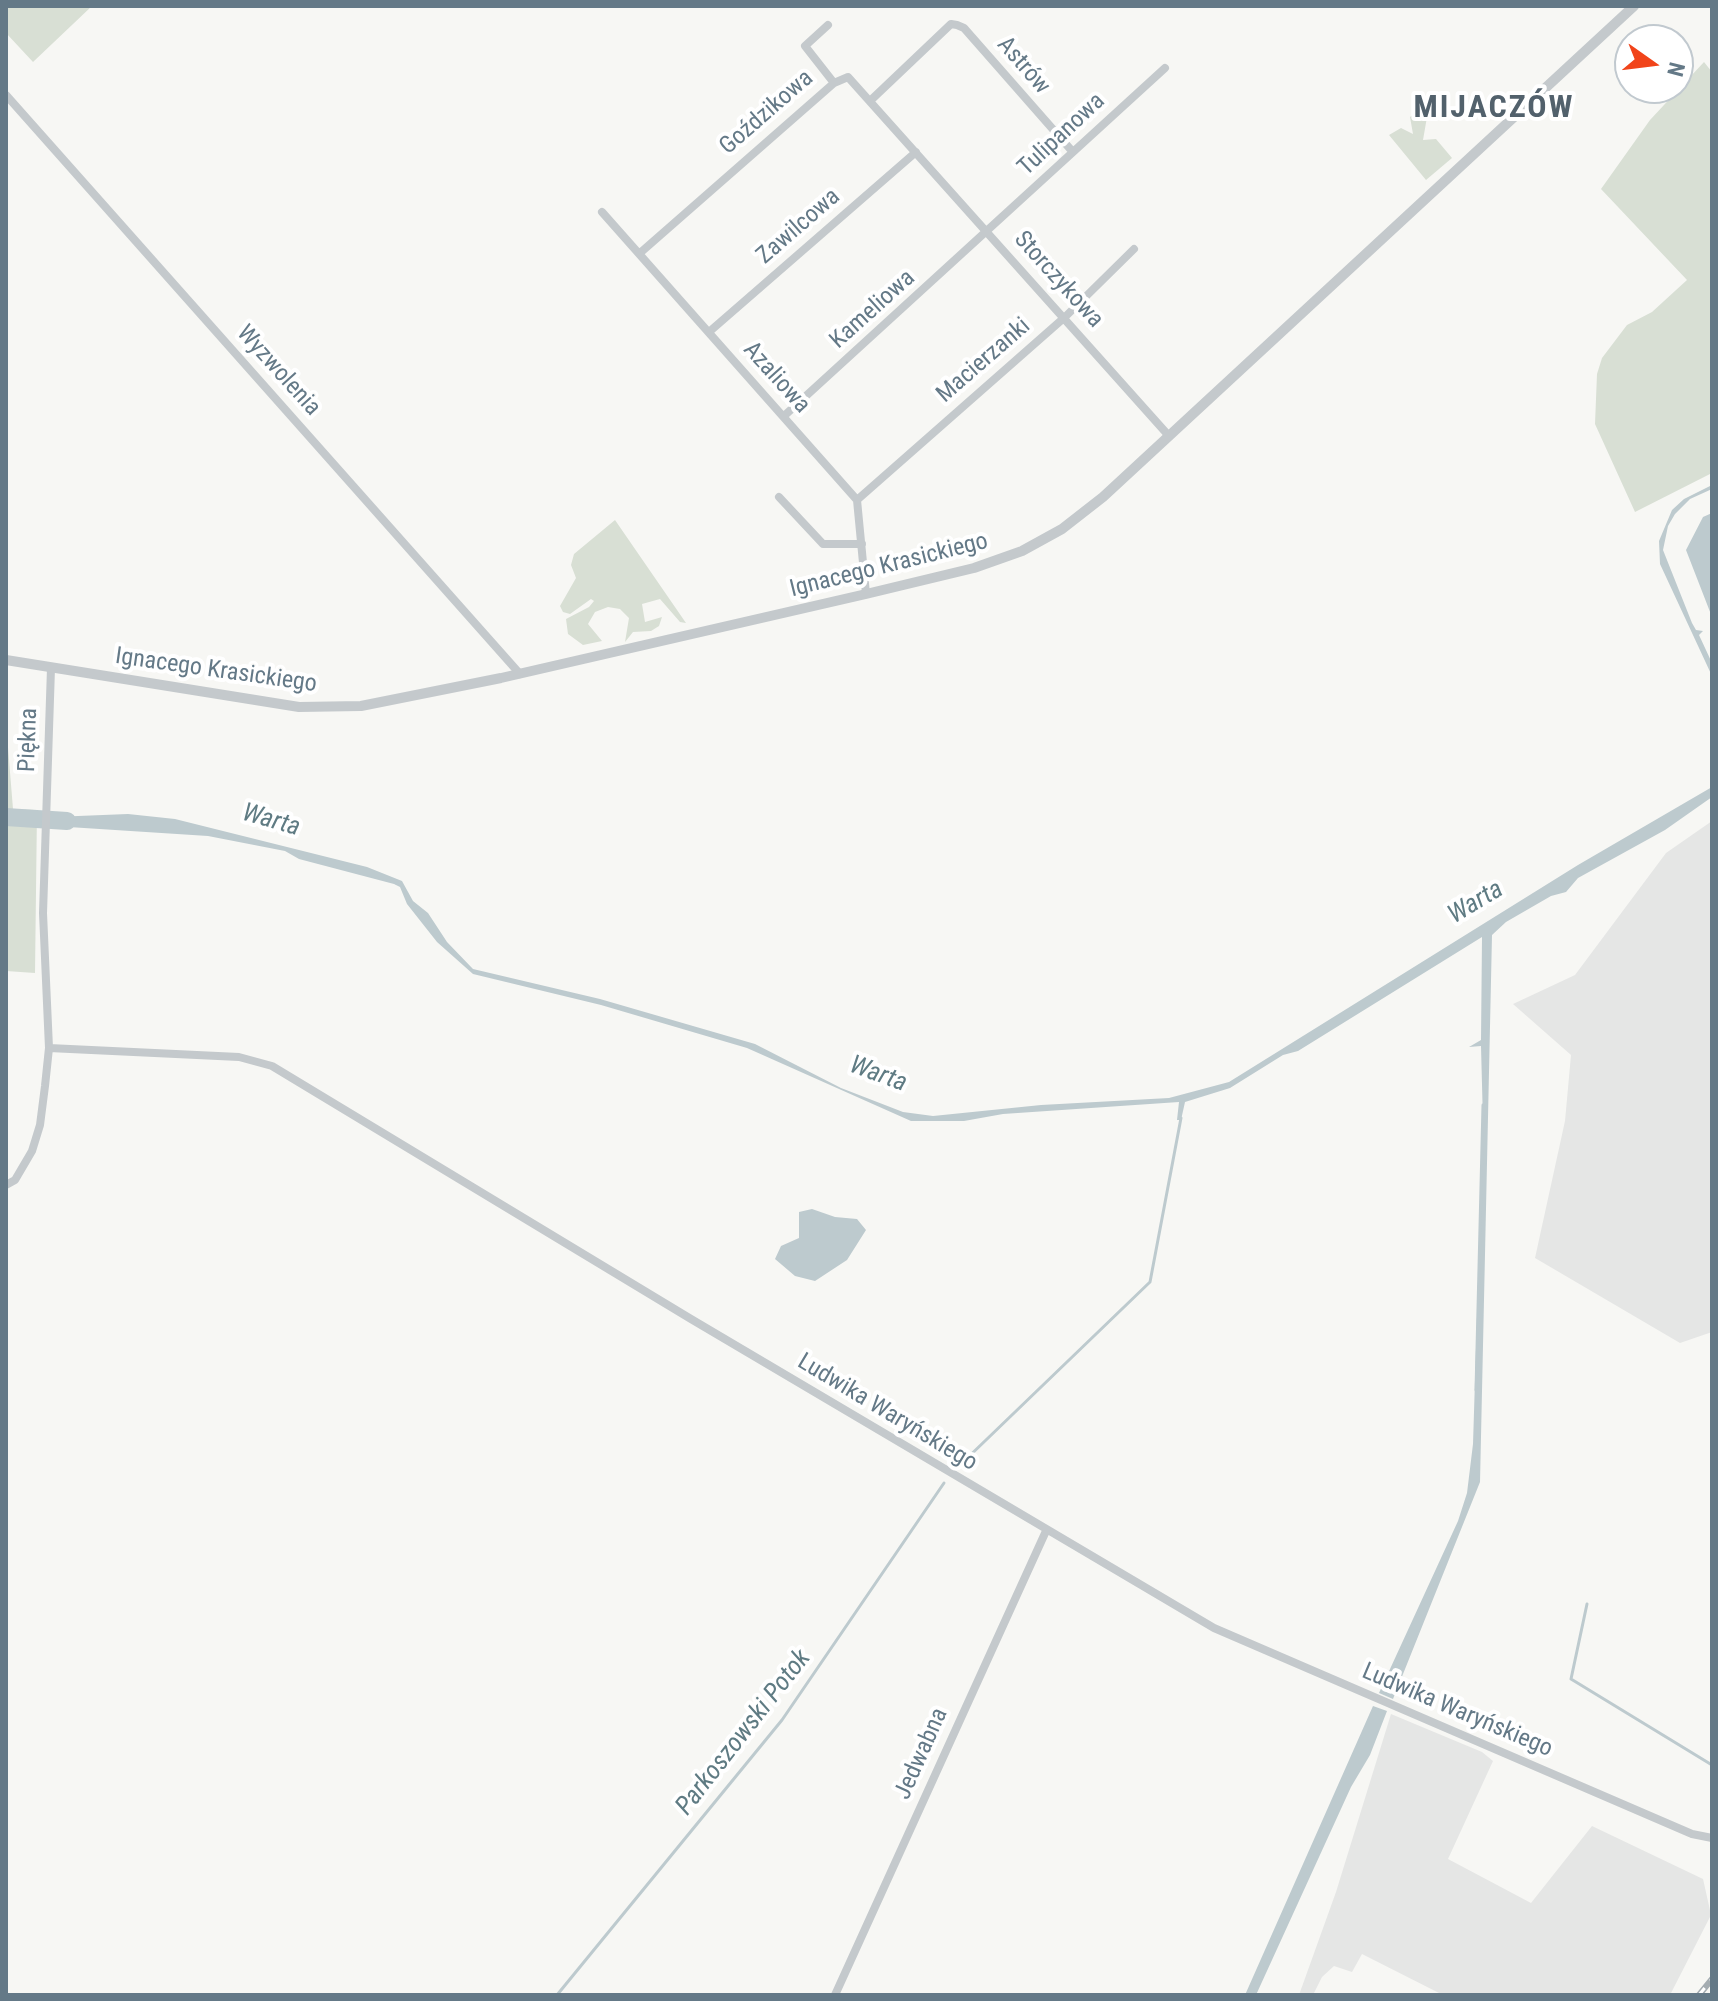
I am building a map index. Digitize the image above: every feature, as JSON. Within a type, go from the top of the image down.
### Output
[{"type":"street","name":"Ignacego Krasickiego","points":[[6,660],[299,707],[395,701],[866,594],[974,568],[1022,551],[1079,517],[1634,6]]},
{"type":"street","name":"Astrów","points":[[870,101],[951,24],[957,25],[964,28],[1072,151]]},
{"type":"street","points":[[828,25],[805,46],[834,83]]},
{"type":"street","name":"Tulipanowa","points":[[988,233],[1072,151],[1165,68]]},
{"type":"street","name":"Goździkowa","points":[[640,253],[834,83],[849,78],[916,152]]},
{"type":"street","name":"Wyzwolenia","points":[[6,95],[520,674]]},
{"type":"street","name":"Storczykowa","points":[[916,152],[1169,436]]},
{"type":"street","name":"Zawilcowa","points":[[709,332],[916,152]]},
{"type":"street","name":"Azaliowa","points":[[602,212],[857,500]]},
{"type":"street","name":"Kameliowa","points":[[784,416],[988,233]]},
{"type":"street","name":"Macierzanki","points":[[857,500],[1065,317],[1134,249]]},
{"type":"street","points":[[779,497],[823,544],[862,544]]},
{"type":"street","points":[[857,500],[866,594]]},
{"type":"street","name":"Piękna","points":[[6,1185],[15,1180],[40,1125],[49,1048],[43,913],[51,668]]},
{"type":"street","name":"Ludwika Waryńskiego","points":[[49,1048],[239,1057],[272,1066],[1046,1531],[1214,1628],[1711,1838]]},
{"type":"street","name":"Jedwabna","points":[[835,1995],[1046,1531]]},
{"type":"shaded area","points":[[6,6],[92,6],[33,62],[6,33]]},
{"type":"shaded area","points":[[1704,62],[1712,72],[1712,473],[1635,512],[1595,424],[1597,374],[1602,358],[1627,325],[1652,312],[1687,280],[1601,189],[1665,104],[1694,104],[1694,73]]},
{"type":"shaded area","points":[[1417,112],[1427,117],[1423,140],[1436,139],[1452,158],[1426,180],[1389,135],[1401,128],[1413,134],[1410,117]]},
{"type":"shaded area","points":[[1712,485],[1712,489],[1690,499],[1675,514],[1668,526],[1663,550],[1692,623],[1696,630],[1703,631],[1699,635],[1712,663],[1712,676],[1660,564],[1659,541],[1672,510],[1684,499]]},
{"type":"shaded area","points":[[1712,513],[1712,617],[1686,550],[1703,517]]},
{"type":"shaded area","points":[[615,520],[686,623],[680,622],[660,599],[642,604],[645,622],[662,617],[659,626],[651,631],[633,632],[625,642],[629,618],[620,609],[608,607],[595,612],[588,624],[602,641],[583,645],[568,634],[566,619],[594,601],[591,599],[570,614],[563,612],[560,606],[576,578],[571,565],[574,554]]},
{"type":"shaded area","points":[[7,735],[13,809],[37,810],[35,973],[6,971]]},
{"type":"shaded area","points":[[1712,787],[1712,797],[1665,830],[1578,878],[1566,892],[1551,896],[1506,922],[1492,935],[1480,1482],[1393,1699],[1379,1693],[1458,1521],[1467,1493],[1473,1444],[1483,1123],[1481,1046],[1469,1047],[1481,1040],[1482,937],[1298,1051],[1283,1055],[1230,1088],[1185,1102],[1181,1120],[1177,1120],[1179,1102],[1003,1114],[964,1121],[911,1121],[747,1048],[601,1005],[473,974],[437,942],[407,904],[400,887],[394,884],[299,859],[285,851],[208,836],[53,826],[53,817],[128,814],[175,819],[367,867],[402,881],[413,901],[428,913],[447,942],[473,969],[600,999],[755,1044],[841,1088],[903,1112],[933,1116],[1041,1105],[1169,1098],[1229,1082],[1578,865]]},
{"type":"shaded area","points":[[1712,821],[1712,1332],[1680,1343],[1535,1258],[1565,1121],[1571,1055],[1513,1004],[1575,975],[1666,853]]},
{"type":"shaded area","points":[[812,1209],[835,1217],[857,1219],[866,1230],[847,1260],[815,1281],[795,1276],[775,1259],[781,1246],[799,1238],[799,1212]]},
{"type":"shaded area","points":[[1373,1706],[1387,1711],[1370,1755],[1351,1787],[1256,1995],[1245,1995]]},
{"type":"shaded area","points":[[1391,1714],[1482,1752],[1493,1761],[1448,1859],[1531,1903],[1592,1826],[1703,1879],[1711,1915],[1670,1995],[1443,1995],[1362,1954],[1352,1972],[1334,1966],[1322,1977],[1313,1995],[1299,1995],[1336,1892]]},
{"type":"waterway","name":"Warta","points":[[6,817],[67,821]]},
{"type":"waterway","points":[[1476,1390],[1483,1105]]},
{"type":"waterway","name":"Parkoszowski Potok","points":[[959,1466],[1150,1282],[1181,1118]]},
{"type":"waterway","name":"Parkoszowski Potok","points":[[557,1995],[782,1720],[944,1483]]},
{"type":"waterway","points":[[1587,1604],[1571,1679],[1712,1765]]},
{"type":"railway","points":[[1699,1995],[1712,1979]]},
{"type":"district","name":"MIJACZÓW","points":[[1494,109]]}]
